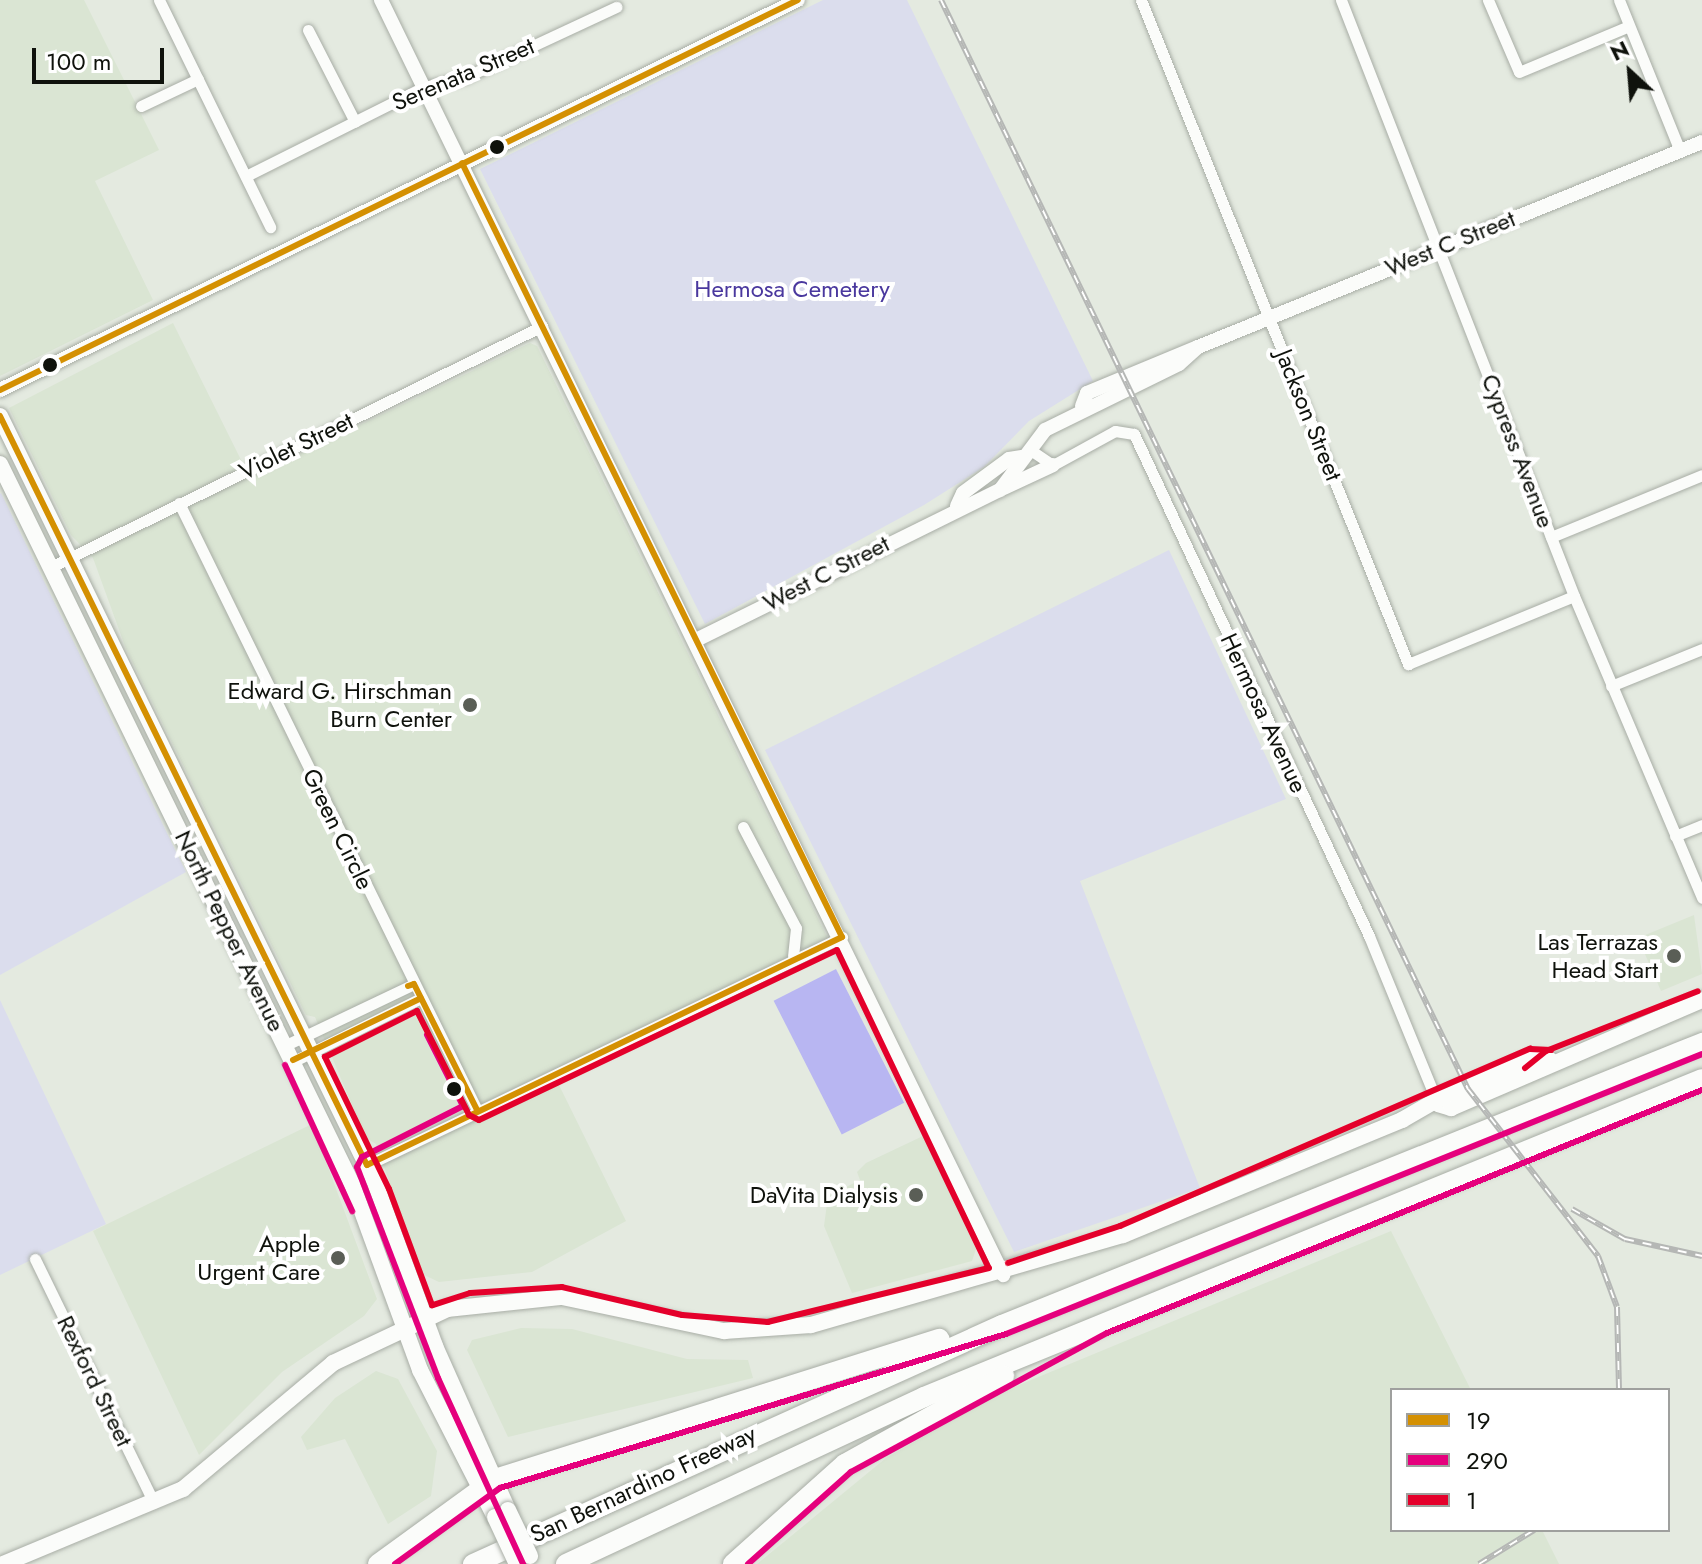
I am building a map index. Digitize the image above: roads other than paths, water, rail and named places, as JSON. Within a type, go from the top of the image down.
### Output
[{"type":"highway","name":"San Bernardino Freeway","points":[[473,1564],[1002,1325],[1702,1043]]},
{"type":"highway","name":"San Bernardino Freeway","points":[[566,1564],[924,1397],[1702,1079]]},
{"type":"highway","points":[[733,1564],[845,1464],[1103,1324]]},
{"type":"highway","points":[[378,1564],[487,1483],[1002,1325]]},
{"type":"main road","name":"North Pepper Avenue","points":[[0,416],[367,1165],[487,1483]]},
{"type":"main road","name":"North Pepper Avenue","points":[[0,464],[294,1061],[404,1324],[524,1561]]},
{"type":"main road","points":[[3,1564],[154,1503],[233,1455],[333,1363],[404,1324],[472,1303],[562,1297],[680,1325],[769,1332],[1003,1275],[1123,1235],[1438,1104],[1451,1108],[1539,1073],[1550,1060],[1702,1000]]},
{"type":"main road","points":[[309,1093],[344,1120]]},
{"type":"street","points":[[159,0],[270,227]]},
{"type":"street","points":[[381,0],[842,937],[1003,1275]]},
{"type":"street","points":[[0,390],[798,0]]},
{"type":"street","name":"Jackson Street","points":[[1141,0],[1408,664],[1574,596]]},
{"type":"street","name":"Cypress Avenue","points":[[1341,0],[1574,596],[1702,898]]},
{"type":"street","points":[[1488,0],[1519,72],[1629,26]]},
{"type":"street","points":[[1619,0],[1680,151]]},
{"type":"street","name":"Serenata Street","points":[[246,176],[424,87],[466,77],[616,7]]},
{"type":"street","points":[[308,30],[355,122]]},
{"type":"street","points":[[141,106],[198,79]]},
{"type":"street","name":"West C Street","points":[[957,506],[963,493],[1025,453],[1082,406],[1179,364],[1198,347],[1268,313],[1440,248],[1702,142]]},
{"type":"street","name":"Violet Street","points":[[51,567],[542,326]]},
{"type":"street","name":"Hermosa Avenue","points":[[1053,465],[1115,431],[1134,434],[1369,936],[1438,1104]]},
{"type":"street","points":[[1025,453],[1053,465]]},
{"type":"street","name":"West C Street","points":[[696,640],[957,506],[1000,490],[1025,453]]},
{"type":"street","points":[[1000,490],[1053,465]]},
{"type":"street","points":[[1551,537],[1702,475]]},
{"type":"street","name":"Green Circle","points":[[179,503],[477,1110]]},
{"type":"street","points":[[1611,686],[1702,649]]},
{"type":"street","points":[[1675,836],[1702,825]]},
{"type":"street","points":[[743,827],[796,928],[793,956]]},
{"type":"street","points":[[367,1165],[793,956],[842,937]]},
{"type":"street","points":[[286,1045],[414,984]]},
{"type":"street","points":[[294,1061],[421,998]]},
{"type":"street","name":"Rexford Street","points":[[35,1259],[154,1503]]},
{"type":"water","points":[[836,969],[904,1103],[842,1134],[774,1001]]},
{"type":"railway","points":[[941,0],[1468,1089],[1598,1256],[1617,1307],[1619,1388]]},
{"type":"railway","points":[[1572,1209],[1625,1239],[1702,1256]]},
{"type":"railway","points":[[1479,1564],[1531,1532]]},
{"type":"place","name":"Edward G. Hirschman Burn Center","points":[[470,705]]},
{"type":"place","name":"Las Terrazas Head Start","points":[[1674,956]]},
{"type":"place","name":"DaVita Dialysis","points":[[916,1195]]},
{"type":"place","name":"Apple Urgent Care","points":[[338,1258]]},
{"type":"park label","name":"Hermosa Cemetery","points":[[792,289]]}]
